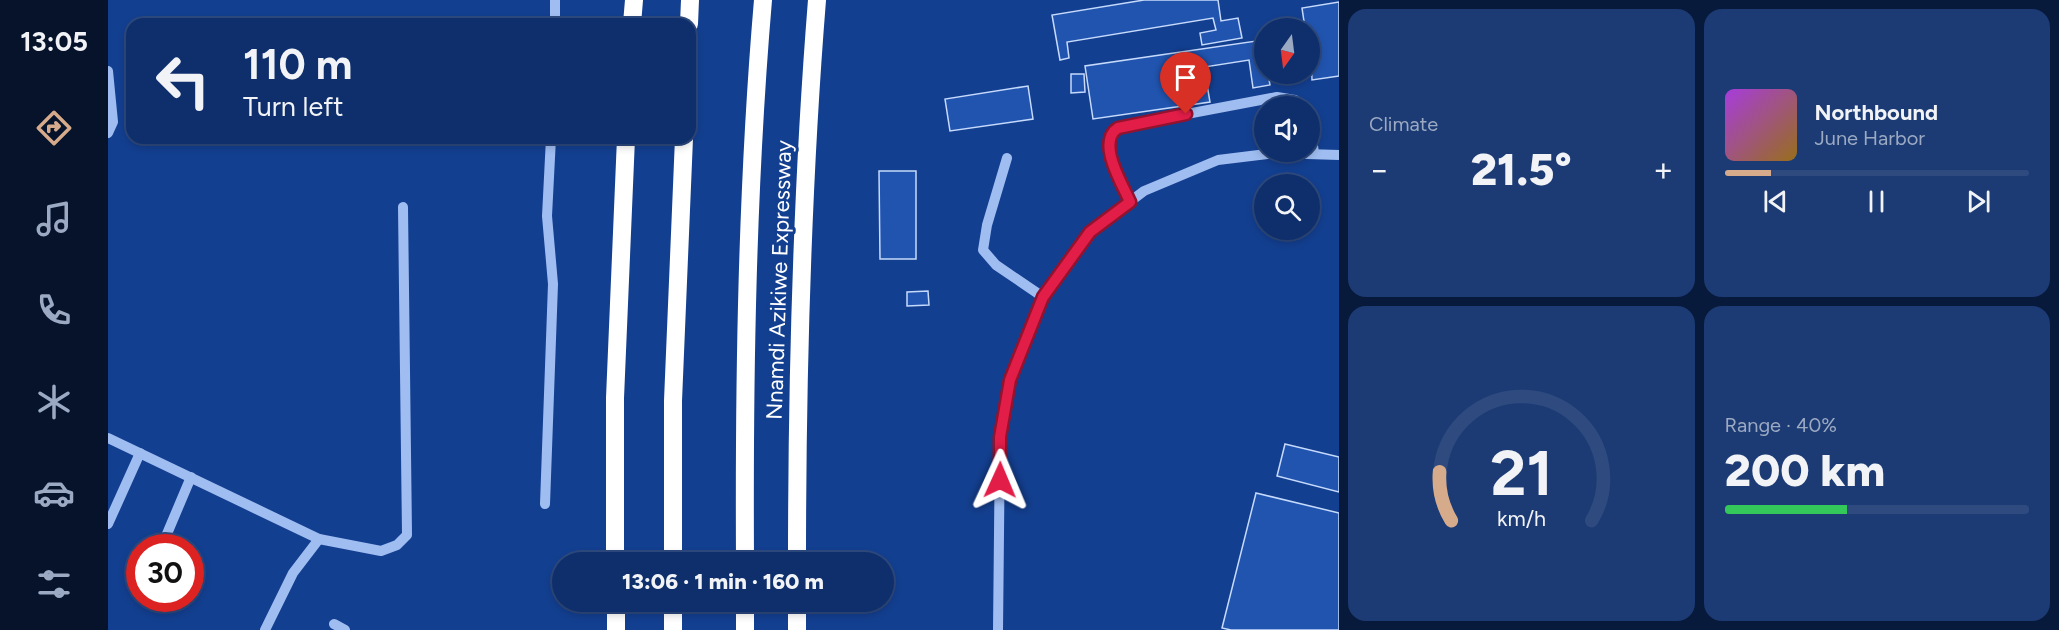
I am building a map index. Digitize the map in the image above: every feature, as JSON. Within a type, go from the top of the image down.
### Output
[{"type":"highway","points":[[632,18],[634,0]]},
{"type":"highway","points":[[689,18],[690,0]]},
{"type":"highway","name":"Nnamdi Azikiwe Expressway","points":[[745,552],[744,390],[757,67],[763,0]]},
{"type":"highway","name":"Nnamdi Azikiwe Expressway","points":[[797,552],[797,400],[817,0]]},
{"type":"highway","points":[[615,552],[615,398],[626,144]]},
{"type":"highway","points":[[673,552],[674,401],[684,144]]},
{"type":"highway","points":[[616,612],[616,630]]},
{"type":"highway","points":[[673,612],[673,630]]},
{"type":"highway","points":[[745,612],[745,630]]},
{"type":"highway","points":[[797,612],[797,630]]},
{"type":"street","points":[[555,0],[555,18]]},
{"type":"street","points":[[108,71],[113,122],[108,133]]},
{"type":"street","points":[[1130,202],[1107,147],[1110,135],[1118,128],[1254,101]]},
{"type":"street","points":[[545,504],[553,284],[547,216],[551,144]]},
{"type":"street","points":[[1320,153],[1339,155]]},
{"type":"street","points":[[998,630],[1000,437],[1010,380],[1043,297],[1090,232],[1144,192],[1218,160],[1254,156]]},
{"type":"street","points":[[1007,158],[987,225],[983,250],[996,265],[1043,297]]},
{"type":"street","points":[[108,438],[319,538],[381,551],[397,545],[407,535],[404,207]]},
{"type":"street","points":[[109,519],[140,453]]},
{"type":"street","points":[[167,534],[191,477]]},
{"type":"street","points":[[265,630],[293,573],[319,538]]},
{"type":"street","points":[[334,624],[345,630]]},
{"type":"building","points":[[1144,0],[1218,0],[1221,21],[1238,18],[1242,38],[1202,45],[1200,33],[1216,30],[1213,18],[1067,42],[1069,58],[1060,60],[1052,15]]},
{"type":"building","points":[[1339,2],[1339,76],[1320,79],[1320,18],[1304,18],[1302,8]]},
{"type":"building","points":[[1254,41],[1254,84],[1270,85],[1253,88],[1249,60],[1204,67],[1210,102],[1093,119],[1085,66]]},
{"type":"building","points":[[1071,74],[1084,74],[1085,92],[1071,93]]},
{"type":"building","points":[[1028,86],[1033,119],[950,131],[945,99]]},
{"type":"building","points":[[879,171],[916,171],[916,259],[880,259]]},
{"type":"building","points":[[928,291],[929,305],[907,306],[907,292]]},
{"type":"building","points":[[1285,444],[1339,457],[1339,492],[1277,476]]},
{"type":"building","points":[[1256,493],[1339,513],[1339,630],[1231,630],[1222,628]]},
{"type":"route","points":[[1000,480],[1000,437],[1010,380],[1043,297],[1090,232],[1130,202],[1107,147],[1110,135],[1118,128],[1186,114]]}]
